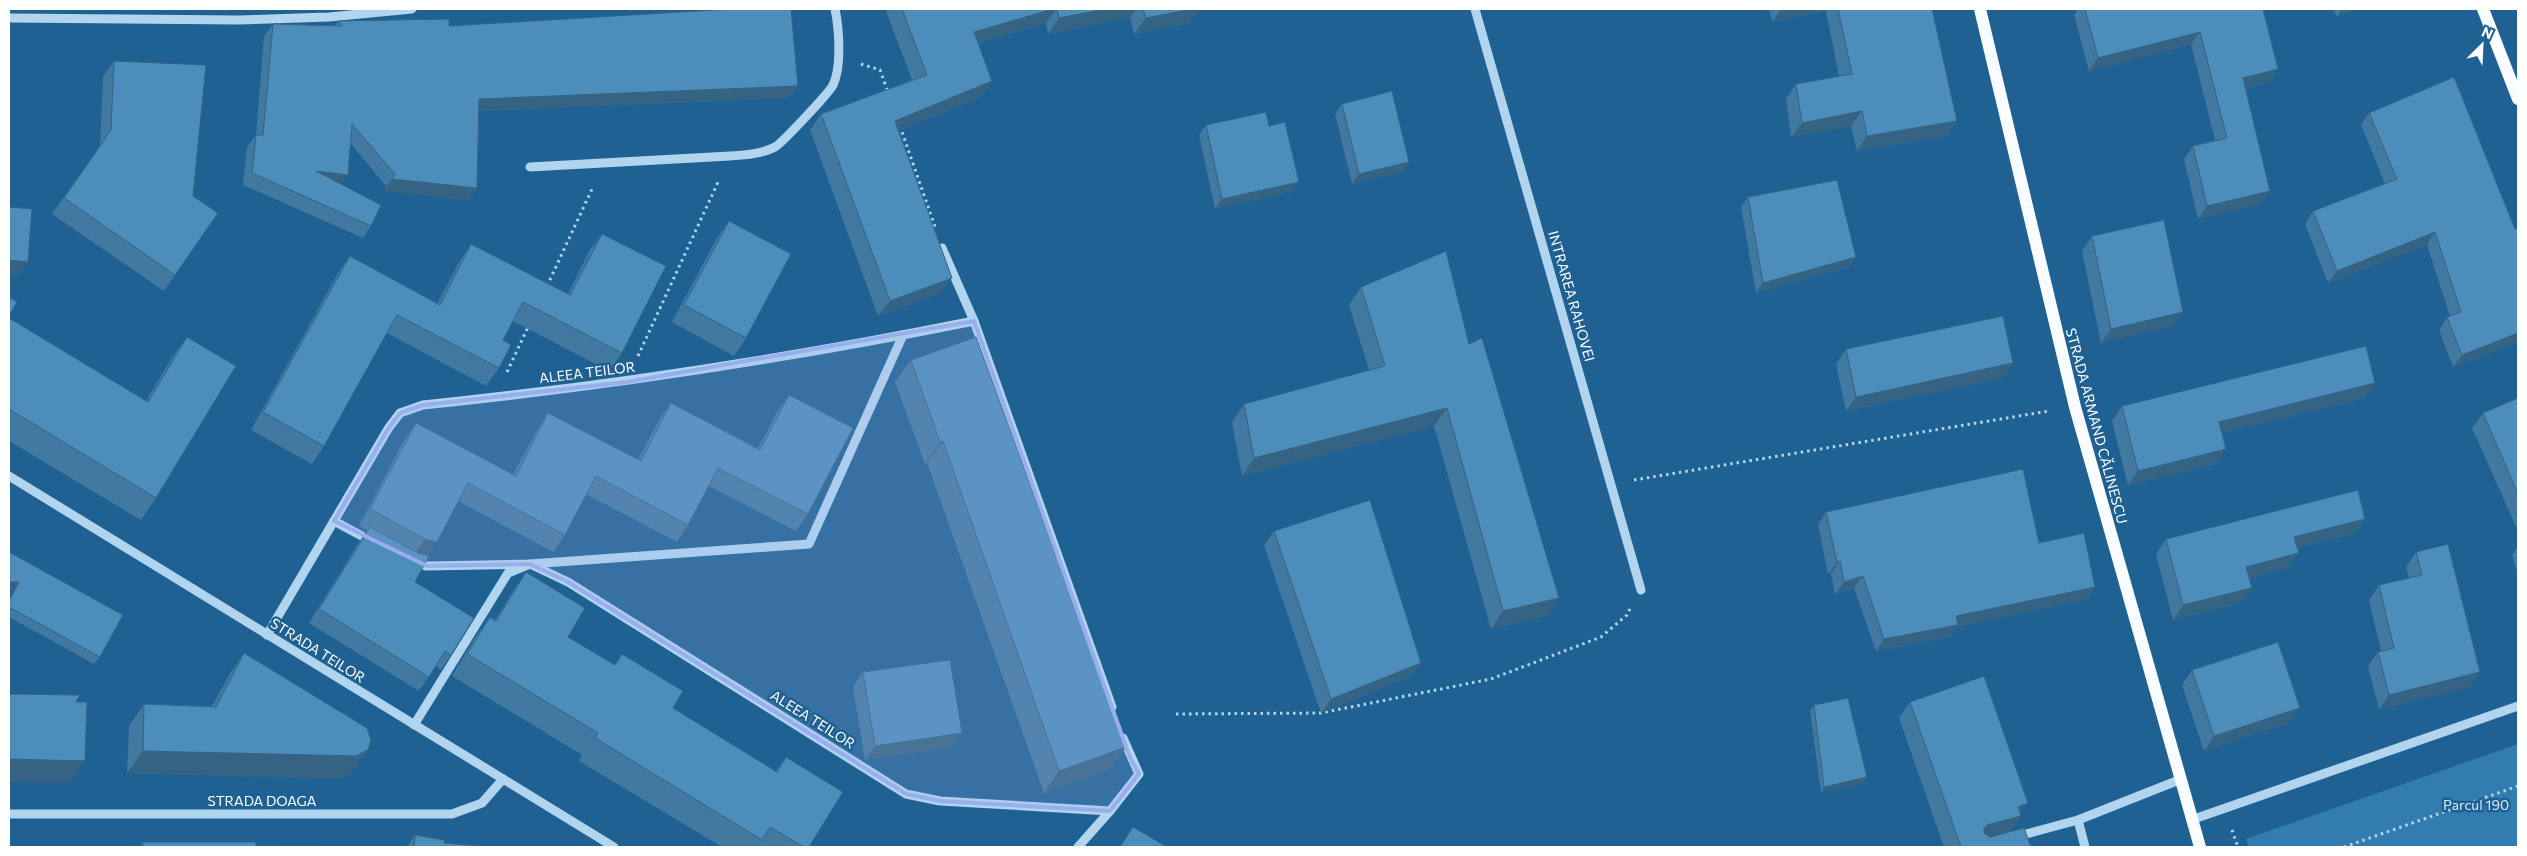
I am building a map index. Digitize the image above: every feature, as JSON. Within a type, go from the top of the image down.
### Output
[{"type":"main road","name":"STRADA ARMAND CĂLINESCU","points":[[1980,9],[2075,407],[2179,780],[2200,847]]},
{"type":"main road","points":[[2483,9],[2518,99]]},
{"type":"street","points":[[9,18],[239,20],[328,17],[412,9]]},
{"type":"street","points":[[530,168],[730,156],[750,154],[776,147],[833,85],[839,56],[839,26],[836,9]]},
{"type":"street","name":"INTRAREA RAHOVEI","points":[[1475,9],[1641,590]]},
{"type":"street","points":[[942,248],[974,320],[1117,723],[1129,755],[1139,774],[1078,847]]},
{"type":"street","name":"ALEEA TEILOR","points":[[267,635],[388,429],[400,413],[423,405],[626,382],[903,335],[974,320]]},
{"type":"street","name":"ALEEA TEILOR","points":[[404,558],[427,566],[530,564],[809,544],[903,335]]},
{"type":"street","name":"STRADA TEILOR","points":[[9,476],[614,847]]},
{"type":"street","points":[[334,521],[381,546]]},
{"type":"street","name":"ALEEA TEILOR","points":[[414,725],[508,573],[530,564],[568,582],[906,794],[940,801],[1110,810]]},
{"type":"street","points":[[2191,820],[2518,706]]},
{"type":"street","name":"STRADA DOAGA","points":[[9,814],[452,814],[482,802],[503,779]]},
{"type":"street","points":[[2005,840],[2078,820],[2179,780]]},
{"type":"street","points":[[2078,820],[2086,847]]},
{"type":"path","points":[[839,56],[880,70],[890,98]]},
{"type":"path","points":[[896,117],[942,248]]},
{"type":"path","points":[[626,382],[730,156]]},
{"type":"path","points":[[545,290],[604,164]]},
{"type":"path","points":[[495,398],[533,317]]},
{"type":"path","points":[[1611,484],[2075,407]]},
{"type":"path","points":[[1176,714],[1321,713],[1491,679],[1601,637],[1627,615],[1641,590]]},
{"type":"path","points":[[2344,847],[2518,786]]},
{"type":"highlighted area","points":[[974,321],[1129,755],[1139,774],[1110,811],[940,801],[906,794],[568,582],[530,564],[427,566],[334,521],[388,429],[400,413],[423,405],[626,382]]},
{"type":"green space","name":"Parcul 190","points":[[2518,744],[2518,847],[2249,847],[2246,839]]},
{"type":"building","points":[[730,9],[791,9],[798,86],[479,99],[477,188],[392,179],[395,174],[352,124],[348,175],[316,171],[381,205],[371,226],[252,173],[256,135],[263,135],[273,24],[342,26],[339,21],[449,19],[449,26]]},
{"type":"building","points":[[902,9],[1053,9],[974,32],[992,81],[895,121],[952,278],[890,301],[821,114],[927,75]]},
{"type":"building","points":[[1057,9],[1106,9],[1059,18]]},
{"type":"building","points":[[1143,9],[1192,9],[1146,18]]},
{"type":"building","points":[[1838,9],[1932,9],[1957,121],[1867,136],[1862,111],[1802,123],[1796,84],[1852,74]]},
{"type":"building","points":[[2085,9],[2263,9],[2278,69],[2243,78],[2270,191],[2207,206],[2193,146],[2227,138],[2200,32],[2098,58]]},
{"type":"building","points":[[114,61],[206,65],[193,196],[218,213],[175,275],[64,198],[111,130]]},
{"type":"building","points":[[2454,77],[2515,229],[2518,228],[2518,333],[2462,355],[2447,317],[2461,312],[2435,232],[2337,271],[2313,211],[2397,179],[2369,113]]},
{"type":"building","points":[[1392,91],[1409,162],[1359,174],[1342,104]]},
{"type":"building","points":[[1266,112],[1269,126],[1285,122],[1299,182],[1222,199],[1206,125]]},
{"type":"building","points":[[1837,180],[1856,257],[1763,283],[1748,197]]},
{"type":"building","points":[[9,207],[32,209],[28,262],[9,260]]},
{"type":"building","points":[[2164,220],[2183,312],[2111,329],[2092,236]]},
{"type":"building","points":[[729,221],[791,254],[746,338],[684,305]]},
{"type":"building","points":[[602,234],[666,266],[622,353],[523,302],[503,340],[511,345],[499,368],[397,315],[324,446],[263,412],[350,256],[440,305],[471,244],[570,295]]},
{"type":"building","points":[[1446,251],[1469,344],[1482,338],[1559,598],[1503,611],[1447,408],[1254,458],[1244,404],[1385,366],[1361,287]]},
{"type":"building","points":[[9,297],[17,302],[9,316]]},
{"type":"building","points":[[2003,316],[2013,363],[1856,397],[1846,349]]},
{"type":"building","points":[[9,318],[148,402],[187,337],[236,366],[156,498],[9,409]]},
{"type":"building","points":[[976,337],[1126,747],[1059,771],[943,441],[940,442],[911,360]]},
{"type":"building","points":[[2366,346],[2375,383],[2219,422],[2226,449],[2138,471],[2122,406]]},
{"type":"building","points":[[789,395],[853,428],[808,514],[718,468],[688,525],[596,476],[565,535],[468,483],[437,542],[425,539],[370,509],[416,423],[516,476],[548,413],[641,461],[671,403],[760,450]]},
{"type":"building","points":[[2518,398],[2518,494],[2483,413]]},
{"type":"building","points":[[2023,469],[2039,543],[2084,533],[2095,587],[1956,616],[1958,625],[1884,639],[1863,576],[1844,582],[1840,561],[1837,562],[1826,512]]},
{"type":"building","points":[[2358,490],[2365,519],[2294,537],[2299,553],[2246,567],[2252,588],[2183,605],[2166,539]]},
{"type":"building","points":[[1370,500],[1421,663],[1331,699],[1274,531]]},
{"type":"building","points":[[370,527],[418,553],[429,556],[415,582],[474,618],[451,655],[445,651],[429,677],[319,609]]},
{"type":"building","points":[[2448,544],[2480,672],[2389,695],[2378,652],[2394,648],[2379,585],[2422,575],[2416,552]]},
{"type":"building","points":[[9,552],[123,615],[100,657],[9,607],[9,601],[19,582],[9,582]]},
{"type":"building","points":[[526,572],[585,608],[568,637],[615,665],[622,654],[683,691],[673,708],[777,772],[786,757],[843,792],[809,847],[804,847],[770,827],[762,840],[595,738],[598,733],[467,654],[490,617],[496,621]]},
{"type":"building","points":[[2278,642],[2300,708],[2214,736],[2192,670]]},
{"type":"building","points":[[244,653],[367,728],[371,740],[368,750],[356,756],[143,751],[144,704],[216,707]]},
{"type":"building","points":[[950,660],[962,733],[875,746],[863,672]]},
{"type":"building","points":[[1984,676],[2028,803],[2018,807],[2021,816],[1987,825],[1984,833],[1990,837],[2024,828],[2031,847],[1961,847],[1910,702]]},
{"type":"building","points":[[9,694],[80,695],[76,702],[87,702],[85,761],[9,759]]},
{"type":"building","points":[[1848,698],[1867,777],[1824,787],[1814,705]]},
{"type":"building","points":[[1133,827],[1167,847],[1120,847]]},
{"type":"building","points":[[415,835],[444,840],[444,843],[490,847],[414,847]]},
{"type":"building","points":[[143,842],[256,842],[256,846],[414,847],[143,847]]}]
